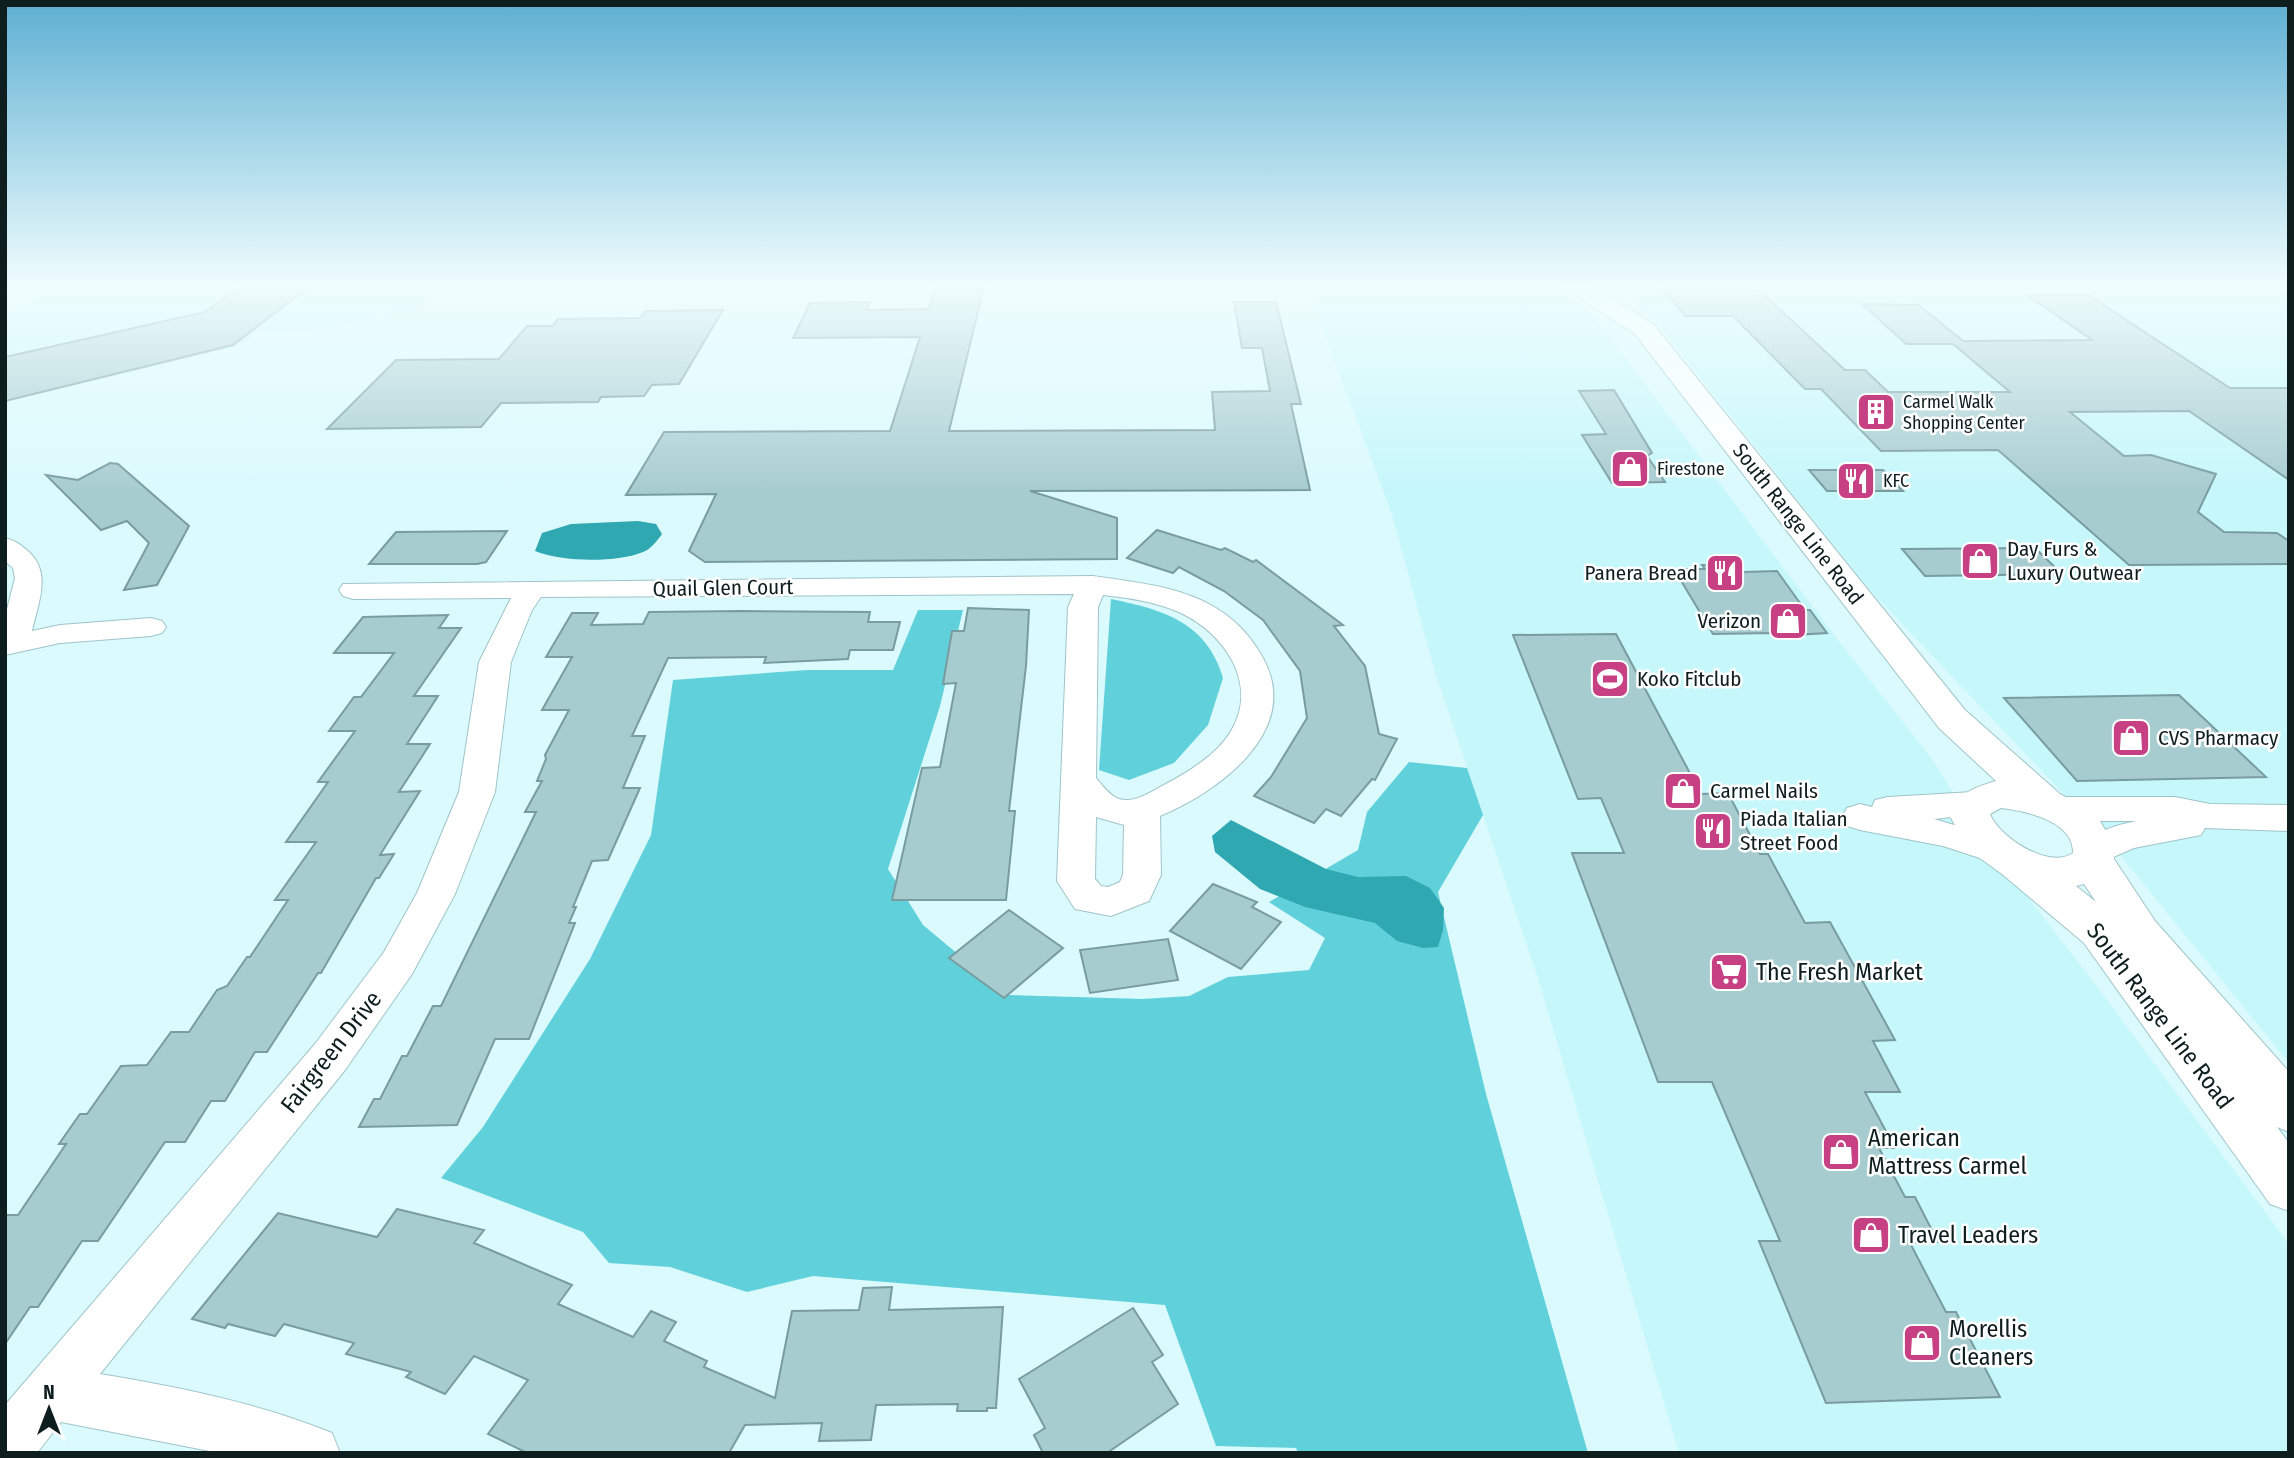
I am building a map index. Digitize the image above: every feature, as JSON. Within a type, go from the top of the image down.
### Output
[{"type":"main road","name":"South Range Line Road","points":[[1665,355],[1952,719],[2052,806],[2085,830],[2093,841],[2093,856],[2139,933],[2289,1109]]},
{"type":"main road","name":"South Range Line Road","points":[[1952,719],[1973,778],[1975,802],[1969,813],[1972,824],[2005,856],[2100,931],[2289,1186]]},
{"type":"main road","points":[[1975,802],[2000,794],[2019,796],[2052,806]]},
{"type":"main road","points":[[2005,856],[2034,868],[2070,872],[2083,868],[2093,856]]},
{"type":"street","points":[[8,551],[26,565],[29,578],[9,645],[60,634],[151,627]]},
{"type":"street","points":[[1081,782],[1091,796],[1112,810],[1142,811],[1142,875],[1135,891],[1111,902],[1089,899],[1076,881],[1081,782],[1083,607],[1093,585]]},
{"type":"street","name":"Quail Glen Court","points":[[353,590],[1093,585],[1134,590],[1171,600],[1205,614],[1231,633],[1248,654],[1256,680],[1257,706],[1248,731],[1226,759],[1194,784],[1142,811]]},
{"type":"street","name":"Fairgreen Drive","points":[[5,1448],[304,1089],[398,963],[436,894],[477,792],[495,662],[518,609],[532,590]]},
{"type":"street","points":[[1975,802],[1880,810],[1860,817],[1947,834],[2005,856]]},
{"type":"street","points":[[2052,806],[2175,809],[2210,817],[2289,818]]},
{"type":"street","points":[[2093,856],[2126,836],[2192,825],[2210,817]]},
{"type":"street","points":[[49,1393],[118,1403],[281,1441],[313,1453]]},
{"type":"shaded area","points":[[5,355],[201,355],[5,402]]},
{"type":"shaded area","points":[[1332,355],[1623,355],[1837,639],[1929,755],[1983,839],[2289,1244],[2289,1453],[1679,1453],[1539,982],[1434,669],[1392,514]]},
{"type":"shaded area","points":[[1682,355],[2289,355],[2289,1063],[2112,845],[1868,588]]},
{"type":"shaded area","points":[[638,521],[656,524],[662,534],[649,549],[632,556],[574,559],[535,551],[542,533],[571,524]]},
{"type":"shaded area","points":[[1111,599],[1165,614],[1194,631],[1206,644],[1223,678],[1208,725],[1174,763],[1129,780],[1099,770]]},
{"type":"shaded area","points":[[918,610],[963,610],[940,706],[888,869],[923,925],[1007,995],[1143,999],[1189,996],[1228,977],[1309,970],[1325,938],[1269,902],[1358,850],[1367,812],[1409,762],[1467,768],[1483,815],[1438,892],[1486,1094],[1588,1453],[1298,1453],[1296,1448],[1216,1446],[1165,1305],[813,1276],[747,1292],[670,1267],[609,1263],[583,1232],[441,1178],[483,1127],[590,959],[651,835],[673,680],[807,670],[893,670]]},
{"type":"shaded area","points":[[1231,820],[1326,869],[1358,877],[1406,876],[1430,888],[1444,908],[1443,930],[1438,947],[1423,948],[1397,941],[1375,923],[1305,907],[1260,889],[1215,852],[1212,836]]},
{"type":"building","points":[[14,355],[192,355],[5,401],[5,357]]},
{"type":"building","points":[[502,355],[696,355],[679,384],[652,385],[644,396],[601,397],[598,402],[501,403],[481,427],[327,429],[396,360],[499,359]]},
{"type":"building","points":[[914,355],[967,355],[949,431],[1215,430],[1212,392],[1270,391],[1263,355],[1289,355],[1301,404],[1291,404],[1310,490],[1030,491],[1117,518],[1117,559],[705,562],[689,551],[716,494],[626,495],[664,432],[890,431]]},
{"type":"building","points":[[1772,355],[1829,355],[1845,370],[1865,370],[1888,392],[2010,392],[1966,355],[2180,355],[2230,388],[2289,388],[2289,480],[2189,411],[2070,412],[2124,456],[2151,455],[2216,474],[2198,512],[2224,532],[2277,533],[2289,541],[2289,564],[2129,565],[1998,450],[1881,451],[1821,389],[1805,389]]},
{"type":"building","name":"Firestone","points":[[1614,390],[1652,453],[1647,456],[1665,482],[1612,483],[1582,435],[1606,434],[1579,391]]},
{"type":"building","points":[[110,463],[118,464],[189,526],[157,585],[124,590],[149,543],[127,521],[101,530],[46,475],[78,480]]},
{"type":"building","name":"KFC","points":[[1809,470],[1883,470],[1903,491],[1827,491]]},
{"type":"building","points":[[1157,530],[1221,550],[1225,548],[1253,562],[1256,560],[1343,625],[1334,626],[1365,666],[1379,734],[1397,739],[1375,780],[1372,779],[1341,816],[1326,809],[1314,823],[1254,796],[1271,777],[1307,718],[1300,671],[1263,620],[1224,591],[1179,567],[1173,573],[1127,558]]},
{"type":"building","points":[[507,531],[486,562],[369,564],[396,532]]},
{"type":"building","points":[[2035,548],[2062,574],[1925,576],[1902,549]]},
{"type":"building","points":[[1702,565],[1732,565],[1743,572],[1777,571],[1805,610],[1810,610],[1827,633],[1776,636],[1774,633],[1713,634],[1674,569],[1705,569]]},
{"type":"building","points":[[968,608],[1029,610],[1026,666],[1009,811],[1015,811],[1006,900],[892,900],[922,768],[940,767],[956,683],[943,684],[952,631],[964,631]]},
{"type":"building","points":[[649,612],[870,612],[868,622],[900,622],[893,650],[850,650],[848,659],[764,663],[766,657],[668,658],[632,736],[645,736],[623,788],[640,788],[608,860],[592,861],[573,907],[576,907],[569,923],[575,923],[529,1039],[495,1039],[457,1125],[359,1127],[374,1099],[380,1099],[402,1056],[407,1056],[433,1006],[441,1006],[536,812],[525,812],[542,781],[537,781],[546,759],[545,755],[569,710],[542,710],[572,657],[546,657],[572,613],[598,613],[591,625],[643,624]]},
{"type":"building","points":[[448,615],[439,628],[461,628],[414,696],[438,696],[407,744],[430,744],[399,792],[420,791],[380,855],[394,854],[379,878],[376,878],[321,973],[318,973],[267,1052],[255,1052],[225,1101],[211,1101],[185,1142],[165,1142],[98,1241],[82,1241],[38,1307],[30,1307],[5,1344],[5,1215],[18,1215],[66,1144],[59,1144],[80,1114],[87,1114],[121,1066],[147,1065],[171,1032],[189,1032],[217,990],[227,986],[247,957],[250,957],[288,900],[275,900],[316,842],[286,842],[328,782],[318,782],[355,731],[329,731],[354,697],[361,697],[394,653],[334,653],[363,617]]},
{"type":"building","points":[[1616,634],[1701,794],[1728,793],[1760,854],[1768,854],[1805,923],[1830,922],[1895,1040],[1873,1041],[1900,1092],[1865,1092],[1895,1148],[1879,1148],[1905,1197],[1915,1197],[1938,1242],[1910,1243],[1946,1312],[1956,1312],[2000,1397],[1826,1403],[1759,1241],[1780,1241],[1712,1082],[1658,1082],[1572,853],[1624,853],[1601,798],[1578,799],[1513,635]]},
{"type":"building","name":"CVS Pharmacy","points":[[2179,695],[2266,777],[2077,781],[2004,698]]},
{"type":"building","points":[[1213,884],[1257,902],[1252,907],[1281,922],[1241,969],[1170,931]]},
{"type":"building","points":[[1009,910],[1063,948],[1004,998],[949,958]]},
{"type":"building","points":[[1168,939],[1178,980],[1090,993],[1080,950]]},
{"type":"building","points":[[397,1209],[484,1230],[474,1243],[572,1285],[558,1304],[633,1337],[651,1311],[676,1322],[664,1341],[707,1361],[704,1367],[775,1398],[792,1311],[859,1310],[863,1288],[892,1287],[889,1310],[1003,1307],[996,1408],[987,1408],[987,1411],[957,1411],[958,1404],[876,1405],[871,1440],[819,1441],[822,1423],[745,1425],[729,1453],[527,1453],[488,1434],[528,1380],[474,1356],[445,1394],[406,1377],[411,1372],[346,1354],[354,1343],[284,1324],[275,1336],[228,1324],[225,1328],[192,1319],[278,1213],[377,1237]]},
{"type":"building","points":[[1133,1308],[1163,1355],[1152,1362],[1178,1404],[1107,1453],[1043,1453],[1034,1435],[1045,1428],[1019,1379]]},
{"type":"place","name":"Carmel Walk Shopping Center","points":[[1876,412]]},
{"type":"place","name":"Firestone","points":[[1630,469]]},
{"type":"place","name":"KFC","points":[[1856,481]]},
{"type":"place","name":"Day Furs & Luxury Outwear","points":[[1980,561]]},
{"type":"place","name":"Panera Bread","points":[[1725,573]]},
{"type":"place","name":"Verizon","points":[[1788,621]]},
{"type":"place","name":"Koko Fitclub","points":[[1610,679]]},
{"type":"place","name":"CVS Pharmacy","points":[[2131,738]]},
{"type":"place","name":"Carmel Nails","points":[[1683,791]]},
{"type":"place","name":"Piada Italian Street Food","points":[[1713,831]]},
{"type":"place","name":"The Fresh Market","points":[[1729,972]]},
{"type":"place","name":"American Mattress Carmel","points":[[1841,1152]]},
{"type":"place","name":"Travel Leaders","points":[[1871,1235]]},
{"type":"place","name":"Morellis Cleaners","points":[[1922,1343]]}]
